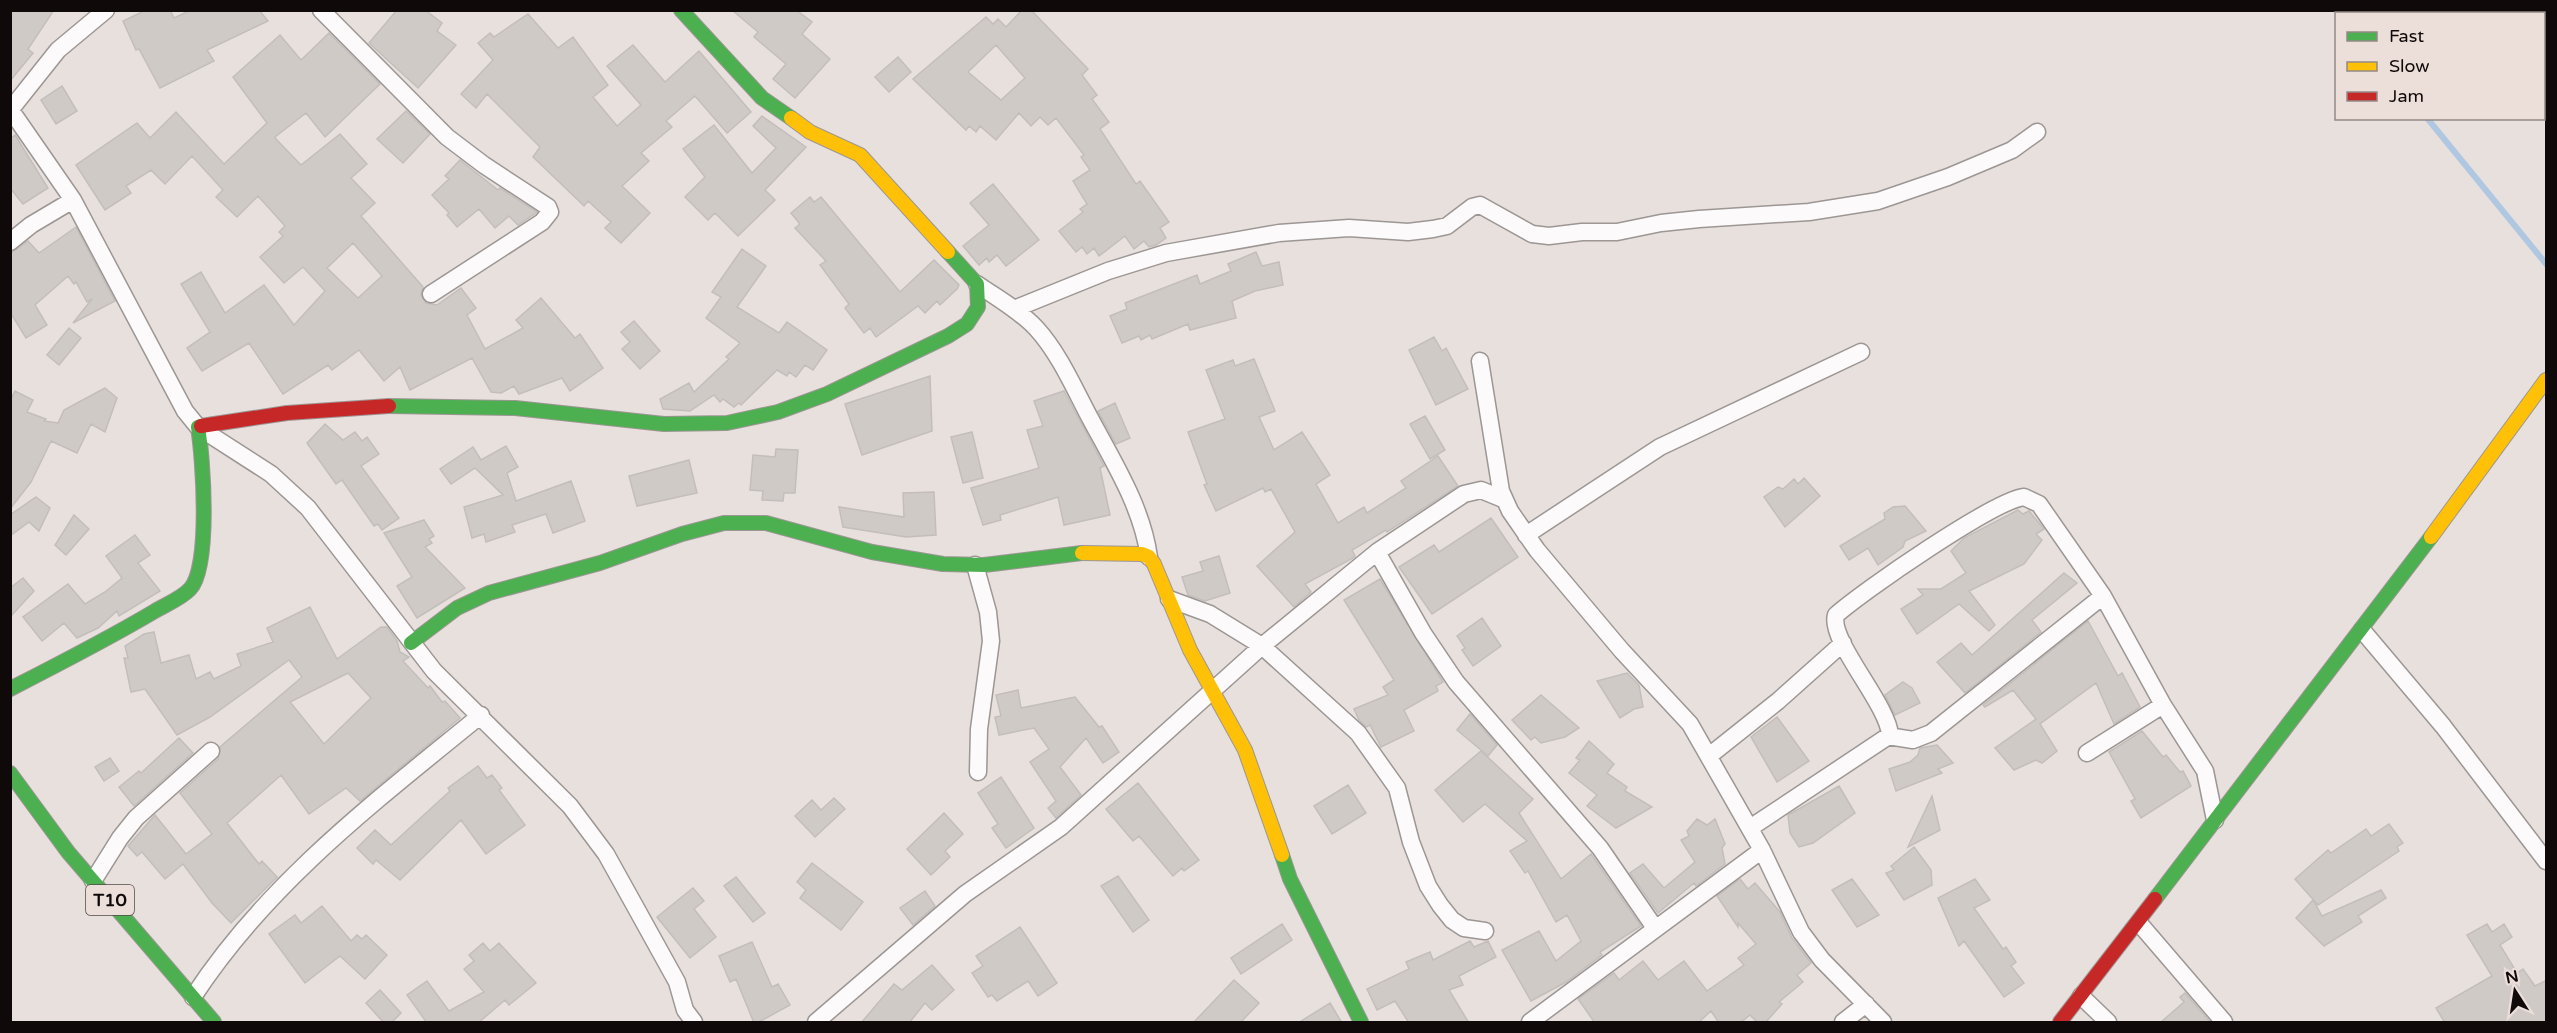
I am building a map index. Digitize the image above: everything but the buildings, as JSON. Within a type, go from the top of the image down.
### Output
[{"type":"main road","points":[[10,689],[109,638],[191,589],[202,530],[203,460],[198,427],[279,414],[415,406],[560,411],[665,425],[729,423],[755,418],[815,398],[964,327],[978,306],[977,284],[872,166],[860,155],[810,132],[762,98],[681,10]]},
{"type":"main road","points":[[2060,1023],[2362,630],[2547,380]]},
{"type":"main road","points":[[411,643],[450,612],[473,599],[516,584],[602,563],[679,536],[729,522],[766,523],[898,558],[975,565],[1089,553],[1133,553],[1149,557],[1211,691],[1245,750],[1290,879],[1360,1023]]},
{"type":"main road","name":"T10","points":[[10,773],[93,881],[214,1023]]},
{"type":"street","points":[[106,10],[58,50],[11,109],[73,200],[175,393],[198,427],[214,439],[247,457],[301,500],[353,563],[411,643],[434,670],[548,782],[590,831],[677,982],[685,1010],[694,1023]]},
{"type":"street","points":[[321,10],[447,137],[484,165],[548,207],[550,212],[542,222],[431,294]]},
{"type":"street","points":[[1014,309],[1108,271],[1166,253],[1309,231],[1349,228],[1408,232],[1433,229],[1447,226],[1472,207],[1480,205],[1532,234],[1549,236],[1582,232],[1617,232],[1661,223],[1783,215],[1859,205],[1878,201],[1948,177],[2012,150],[2037,132]]},
{"type":"street","points":[[10,242],[31,225],[73,200]]},
{"type":"street","points":[[977,284],[1014,309],[1037,329],[1071,382],[1131,494],[1147,538],[1149,557]]},
{"type":"street","points":[[1526,535],[1660,447],[1861,352]]},
{"type":"street","points":[[1480,361],[1503,499],[1526,535],[1622,651],[1690,724],[1762,850],[1801,932],[1822,960],[1883,1023]]},
{"type":"street","points":[[816,1023],[965,894],[1061,827],[1262,646],[1377,552],[1464,494],[1481,490],[1503,499]]},
{"type":"street","points":[[1888,736],[1888,725],[1843,643],[1834,621],[1838,613],[1992,510],[2022,497],[2032,499],[2038,504],[2103,596],[2163,705],[2205,771],[2215,820]]},
{"type":"street","points":[[1377,552],[1423,633],[1456,682],[1600,848],[1655,928]]},
{"type":"street","points":[[975,565],[988,612],[991,642],[979,729],[978,772]]},
{"type":"street","points":[[1750,828],[1888,736],[1912,740],[1931,733],[2103,596]]},
{"type":"street","points":[[1169,599],[1210,614],[1262,646],[1358,733],[1397,788],[1415,852],[1428,886],[1440,905],[1452,920],[1464,928],[1485,931]]},
{"type":"street","points":[[2362,630],[2443,726],[2547,861]]},
{"type":"street","points":[[1709,756],[1778,701],[1843,643]]},
{"type":"street","points":[[2087,753],[2163,705]]},
{"type":"street","points":[[193,997],[254,916],[298,869],[352,821],[481,715]]},
{"type":"street","points":[[93,881],[120,838],[136,818],[211,751]]},
{"type":"street","points":[[1530,1023],[1762,850]]},
{"type":"street","points":[[2139,923],[2224,1023]]},
{"type":"street","points":[[2081,996],[2108,1023]]},
{"type":"street","points":[[1843,1023],[1866,1004]]},
{"type":"waterway","points":[[2429,120],[2546,264]]},
{"type":"traffic: fast","points":[[681,10],[762,98],[791,118]]},
{"type":"traffic: fast","points":[[389,406],[515,408],[664,424],[727,423],[778,412],[827,394],[948,336],[967,324],[978,307],[977,284],[948,252]]},
{"type":"traffic: fast","points":[[10,689],[65,661],[178,598],[190,589],[197,577],[203,536],[202,462],[198,427],[201,426]]},
{"type":"traffic: fast","points":[[411,643],[457,608],[489,593],[600,563],[682,534],[724,523],[766,523],[872,552],[943,564],[984,565],[1082,553]]},
{"type":"traffic: fast","points":[[2155,899],[2431,537]]},
{"type":"traffic: fast","points":[[10,773],[68,852],[214,1022]]},
{"type":"traffic: fast","points":[[1282,855],[1290,879],[1361,1022]]},
{"type":"traffic: slow","points":[[791,118],[810,132],[860,155],[948,252]]},
{"type":"traffic: slow","points":[[2431,537],[2546,380]]},
{"type":"traffic: slow","points":[[1082,553],[1142,554],[1149,557],[1154,564],[1190,650],[1245,750],[1282,855]]},
{"type":"traffic: jam","points":[[201,426],[287,413],[389,406]]},
{"type":"traffic: jam","points":[[2060,1022],[2155,899]]}]
